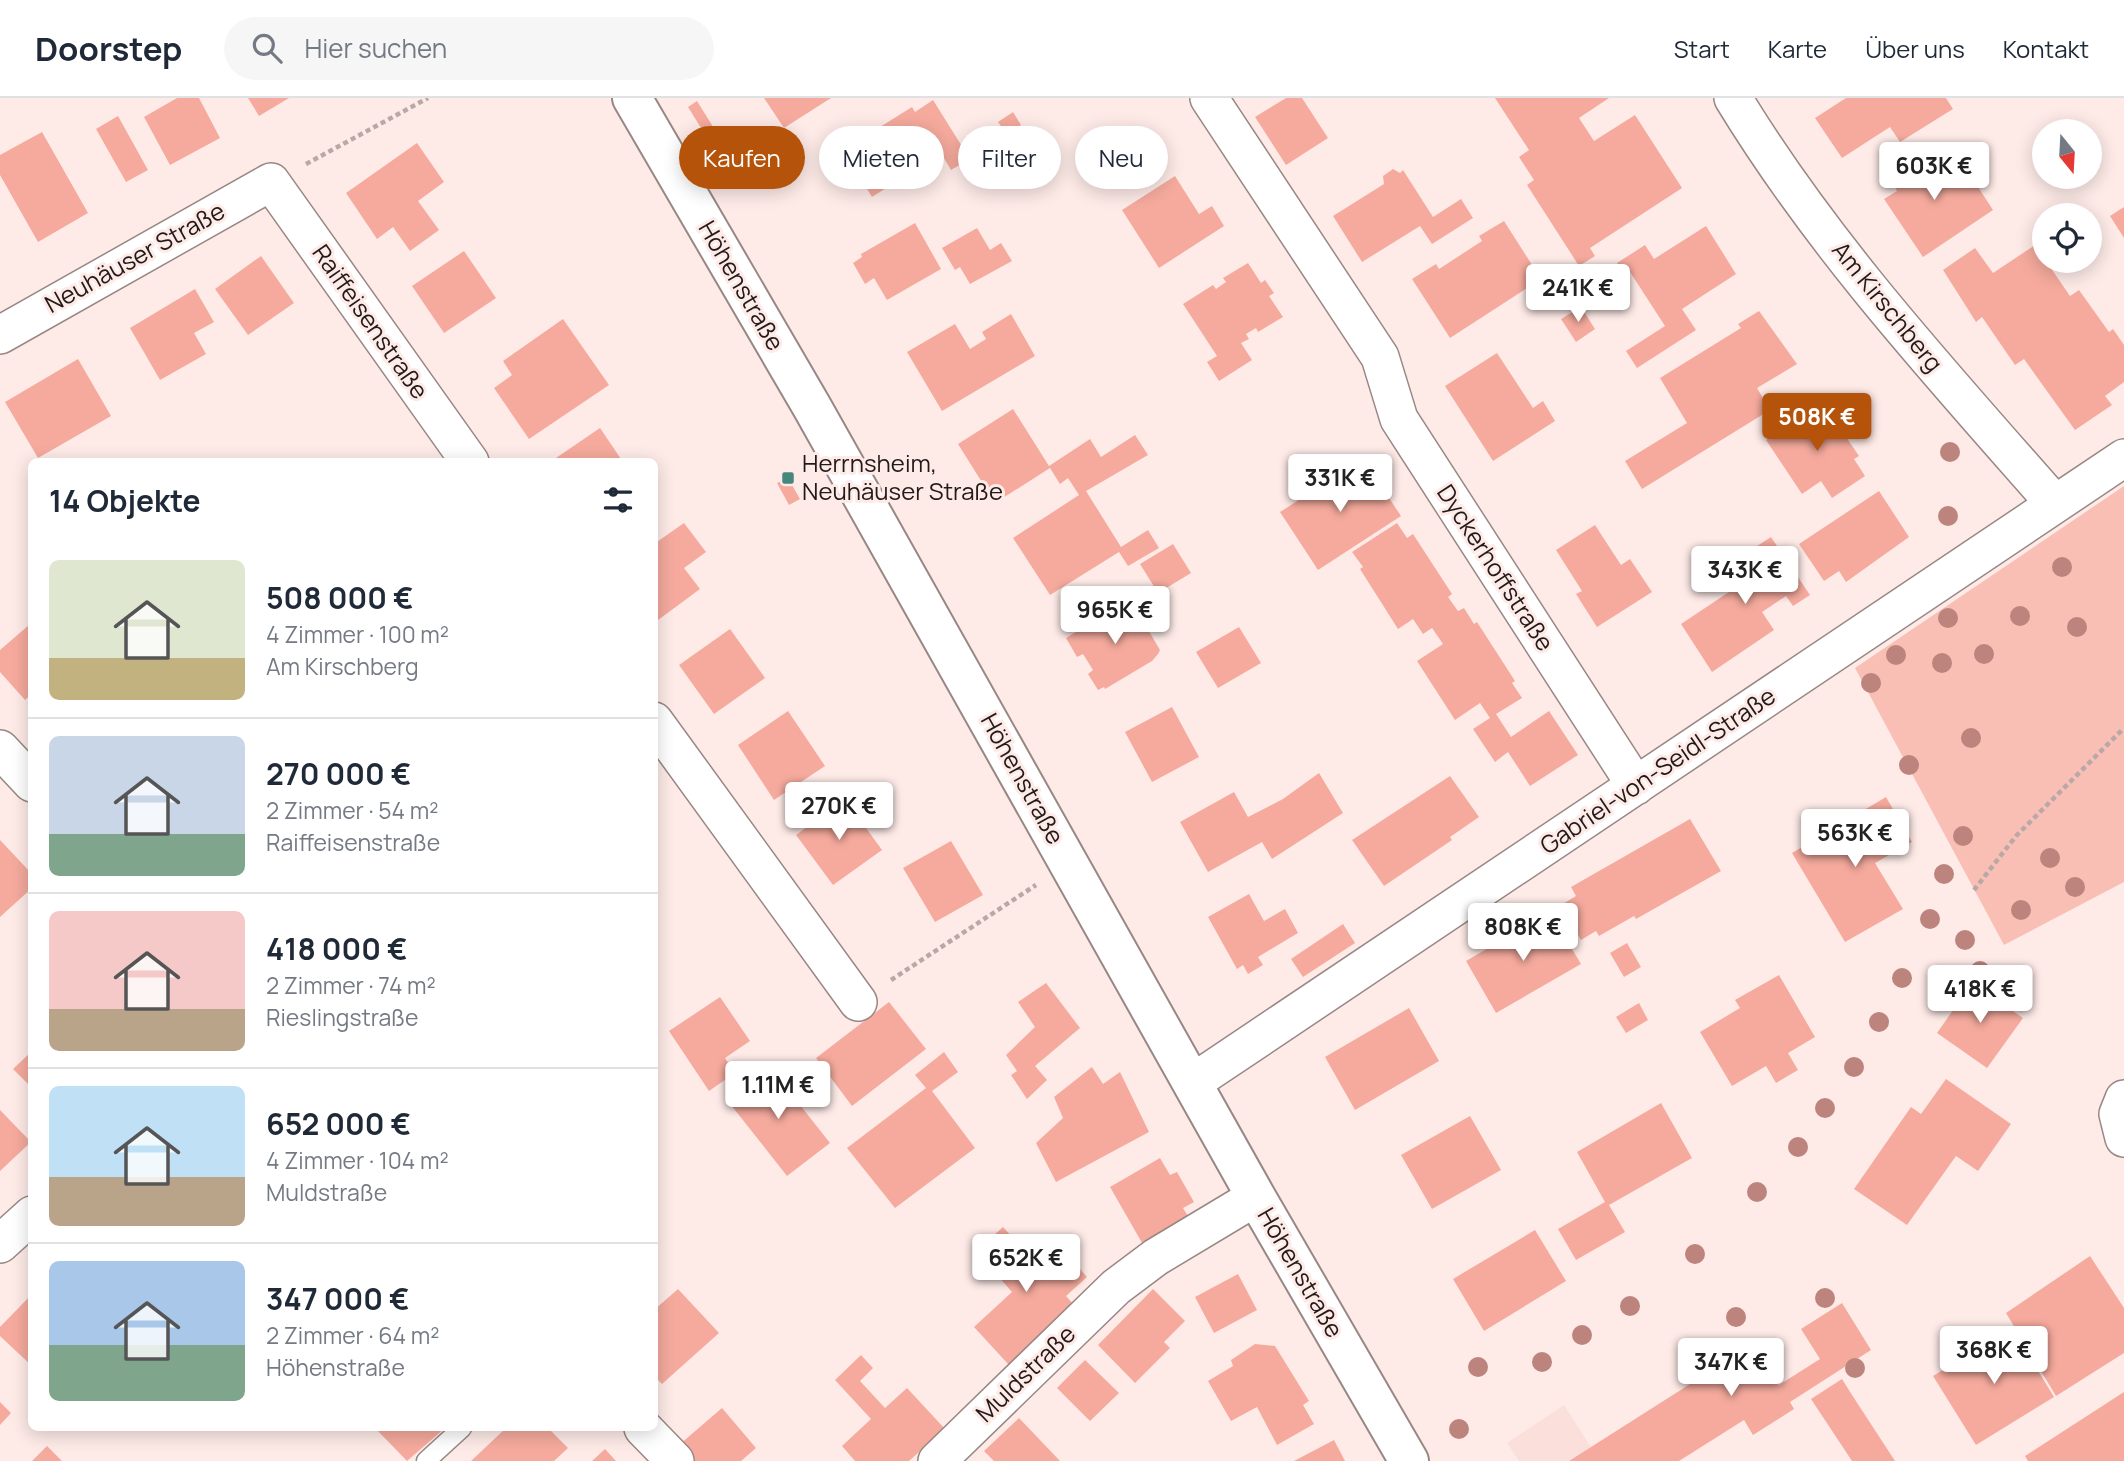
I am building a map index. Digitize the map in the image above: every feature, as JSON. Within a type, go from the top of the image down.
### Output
[{"type":"main road","name":"Höhenstraße","points":[[632,98],[812,407],[1256,1197],[1409,1461]]},
{"type":"street","name":"Dyckerhoffstraße","points":[[1209,98],[1380,357],[1399,419],[1636,786]]},
{"type":"street","name":"Am Kirschberg","points":[[1733,98],[1767,153],[1898,326],[2055,504]]},
{"type":"street","name":"Neuhäuser Straße","points":[[0,335],[271,182]]},
{"type":"street","name":"Raiffeisenstraße","points":[[271,182],[467,458]]},
{"type":"street","name":"Gabriel-von-Seidl-Straße","points":[[1192,1083],[2124,458]]},
{"type":"street","points":[[658,727],[858,1002]]},
{"type":"street","points":[[0,749],[28,779]]},
{"type":"street","points":[[2124,1099],[2118,1114],[2124,1138]]},
{"type":"street","name":"Muldstraße","points":[[937,1461],[1116,1287],[1156,1257],[1256,1197]]},
{"type":"street","points":[[0,1244],[28,1219]]},
{"type":"street","points":[[646,1431],[675,1461]]},
{"type":"lane","points":[[426,1461],[459,1431]]},
{"type":"path","points":[[271,182],[428,98]]},
{"type":"path","points":[[1974,890],[2016,836],[2124,728]]},
{"type":"path","points":[[858,1002],[1069,863]]},
{"type":"shaded area","points":[[2124,486],[2124,882],[2004,945],[1855,668]]},
{"type":"shaded area","points":[[1564,1405],[1591,1447],[1569,1461],[1519,1461],[1507,1443]]},
{"type":"building","points":[[177,98],[199,98],[220,138],[170,165],[144,117]]},
{"type":"building","points":[[248,98],[289,98],[259,116]]},
{"type":"building","points":[[764,98],[831,98],[787,126],[783,126]]},
{"type":"building","points":[[1286,98],[1302,98],[1328,138],[1286,165],[1255,117]]},
{"type":"building","points":[[1495,98],[1609,98],[1579,118],[1594,141],[1635,115],[1682,188],[1590,248],[1595,256],[1579,266],[1527,185],[1534,180],[1519,157],[1529,150]]},
{"type":"building","points":[[1846,98],[1946,98],[1953,109],[1900,142],[1890,127],[1842,158],[1815,118]]},
{"type":"building","points":[[933,100],[958,140],[958,166],[951,170],[944,158],[944,126],[882,126],[912,107],[915,112]]},
{"type":"building","points":[[697,101],[713,126],[700,126],[688,107]]},
{"type":"building","points":[[1013,112],[1021,125],[1001,126],[998,122]]},
{"type":"building","points":[[118,116],[148,170],[126,182],[96,129]]},
{"type":"building","points":[[42,132],[88,213],[38,242],[0,175],[0,155]]},
{"type":"building","points":[[417,143],[444,182],[418,201],[439,230],[410,251],[393,227],[377,239],[346,193]]},
{"type":"building","points":[[1926,148],[1949,183],[1967,170],[1993,210],[1923,257],[1884,199],[1897,191],[1888,175]]},
{"type":"building","points":[[1393,169],[1400,173],[1403,170],[1433,217],[1461,199],[1473,218],[1432,244],[1420,226],[1362,262],[1333,216],[1384,184],[1383,176]]},
{"type":"building","points":[[1175,176],[1199,214],[1212,206],[1224,226],[1159,268],[1122,210],[1155,189],[1168,189],[1168,180]]},
{"type":"building","points":[[867,189],[885,189],[872,197]]},
{"type":"building","points":[[2124,207],[2124,238],[2110,216]]},
{"type":"building","points":[[1504,221],[1541,279],[1450,338],[1412,279],[1436,264],[1439,269],[1482,241],[1479,236]]},
{"type":"building","points":[[915,223],[941,269],[887,300],[874,278],[865,284],[853,263],[862,257],[861,254]]},
{"type":"building","points":[[1706,226],[1736,274],[1682,309],[1696,330],[1637,368],[1626,351],[1665,326],[1630,272],[1625,276],[1617,263],[1645,245],[1654,259]]},
{"type":"building","points":[[977,228],[990,250],[1001,243],[1012,261],[970,284],[960,267],[955,270],[942,248]]},
{"type":"building","points":[[2032,247],[2032,273],[2054,273],[2070,296],[2079,290],[2109,332],[2113,329],[2124,345],[2124,382],[2105,396],[2112,405],[2075,430],[2024,359],[2015,365],[1982,317],[1976,322],[1943,270],[1975,248],[1993,273]]},
{"type":"building","points":[[464,251],[496,298],[444,333],[412,286]]},
{"type":"building","points":[[261,256],[294,303],[248,335],[215,289]]},
{"type":"building","points":[[1248,263],[1261,283],[1265,280],[1274,293],[1269,296],[1283,317],[1258,332],[1256,328],[1246,334],[1249,339],[1241,343],[1252,360],[1219,381],[1207,362],[1217,356],[1183,304],[1213,285],[1216,289],[1226,282],[1223,278]]},
{"type":"building","points":[[195,289],[214,322],[194,333],[206,354],[160,380],[130,328]]},
{"type":"building","points":[[1581,307],[1595,329],[1576,342],[1561,319]]},
{"type":"building","points":[[1759,311],[1797,364],[1757,388],[1770,410],[1642,489],[1625,461],[1687,423],[1660,378],[1741,328],[1738,324]]},
{"type":"building","points":[[1011,314],[1035,356],[942,411],[907,352],[955,324],[970,349],[986,339],[982,332]]},
{"type":"building","points":[[563,319],[609,385],[529,439],[494,388],[512,375],[503,361]]},
{"type":"building","points":[[1497,353],[1533,408],[1543,401],[1555,421],[1493,461],[1445,386]]},
{"type":"building","points":[[78,359],[111,416],[38,458],[5,402]]},
{"type":"building","points":[[1822,402],[1859,456],[1854,459],[1865,476],[1832,498],[1821,481],[1802,494],[1766,440]]},
{"type":"building","points":[[1013,409],[1049,466],[1090,439],[1101,457],[1135,435],[1148,455],[1086,491],[1121,547],[1148,530],[1159,548],[1128,566],[1119,552],[1050,595],[1013,538],[1079,495],[1068,478],[1060,484],[1050,468],[995,503],[958,444]]},
{"type":"building","points":[[600,428],[620,458],[556,458]]},
{"type":"building","points":[[1363,459],[1401,516],[1318,570],[1280,512]]},
{"type":"building","points":[[788,478],[800,499],[789,505],[777,483]]},
{"type":"building","points":[[1879,491],[1909,537],[1846,582],[1839,571],[1824,581],[1799,544]]},
{"type":"building","points":[[684,523],[706,552],[684,568],[700,589],[658,620],[658,541]]},
{"type":"building","points":[[1397,523],[1407,538],[1413,534],[1452,594],[1448,597],[1458,611],[1464,608],[1474,624],[1477,622],[1515,681],[1512,683],[1522,698],[1496,714],[1511,737],[1549,711],[1578,755],[1530,786],[1508,752],[1495,762],[1473,729],[1490,718],[1480,703],[1455,720],[1417,661],[1443,644],[1432,628],[1423,634],[1413,619],[1398,629],[1360,569],[1363,567],[1352,552]]},
{"type":"building","points":[[1595,525],[1621,565],[1630,559],[1652,592],[1597,627],[1576,594],[1582,591],[1556,550]]},
{"type":"building","points":[[1771,537],[1810,595],[1793,606],[1786,596],[1762,612],[1774,630],[1712,672],[1681,624],[1741,584],[1728,565]]},
{"type":"building","points":[[1173,544],[1191,573],[1158,593],[1140,564]]},
{"type":"building","points":[[1133,604],[1160,650],[1152,661],[1105,689],[1104,687],[1098,690],[1088,674],[1093,670],[1083,654],[1077,657],[1066,638],[1119,606],[1122,611]]},
{"type":"building","points":[[28,626],[28,697],[25,700],[0,672],[0,650]]},
{"type":"building","points":[[1239,627],[1261,663],[1218,688],[1196,652]]},
{"type":"building","points":[[730,629],[765,678],[714,714],[679,665]]},
{"type":"building","points":[[1172,707],[1199,757],[1152,782],[1125,732]]},
{"type":"building","points":[[788,711],[825,766],[774,800],[738,745]]},
{"type":"building","points":[[1319,773],[1343,813],[1272,859],[1262,842],[1208,872],[1180,822],[1234,792],[1248,817],[1283,799]]},
{"type":"building","points":[[1450,776],[1479,817],[1450,837],[1452,840],[1384,886],[1352,840]]},
{"type":"building","points":[[1886,797],[1912,842],[1875,863],[1903,909],[1845,942],[1792,853]]},
{"type":"building","points":[[845,799],[882,850],[833,885],[796,835]]},
{"type":"building","points":[[1690,819],[1721,871],[1636,919],[1634,916],[1599,936],[1596,931],[1581,940],[1561,905],[1576,896],[1571,887]]},
{"type":"building","points":[[0,840],[28,870],[28,892],[0,917]]},
{"type":"building","points":[[951,841],[983,895],[935,922],[903,868]]},
{"type":"building","points":[[1249,894],[1264,921],[1285,909],[1298,933],[1258,957],[1263,965],[1248,974],[1243,965],[1237,969],[1208,917]]},
{"type":"building","points":[[1550,912],[1581,964],[1496,1013],[1466,961]]},
{"type":"building","points":[[1343,924],[1355,943],[1303,977],[1291,959]]},
{"type":"building","points":[[1627,943],[1641,967],[1624,977],[1610,953]]},
{"type":"building","points":[[1779,975],[1815,1037],[1788,1053],[1798,1070],[1776,1083],[1766,1066],[1732,1086],[1700,1032],[1740,1008],[1735,1000]]},
{"type":"building","points":[[1046,983],[1080,1028],[1035,1066],[1047,1080],[1027,1099],[1011,1075],[1017,1071],[1006,1055],[1035,1027],[1018,1002]]},
{"type":"building","points":[[1972,983],[2023,1018],[1987,1068],[1937,1033]]},
{"type":"building","points":[[720,997],[750,1041],[725,1058],[735,1073],[709,1091],[669,1031]]},
{"type":"building","points":[[889,1002],[926,1049],[852,1106],[816,1058]]},
{"type":"building","points":[[1639,1003],[1648,1020],[1626,1033],[1616,1017]]},
{"type":"building","points":[[1409,1008],[1439,1061],[1355,1110],[1325,1057]]},
{"type":"building","points":[[944,1052],[958,1072],[932,1091],[975,1148],[895,1208],[847,1148],[926,1088],[915,1075]]},
{"type":"building","points":[[28,1055],[28,1084],[13,1069]]},
{"type":"building","points":[[770,1067],[830,1143],[787,1176],[727,1100]]},
{"type":"building","points":[[1092,1067],[1103,1084],[1120,1072],[1149,1132],[1056,1182],[1036,1143],[1063,1118],[1054,1097]]},
{"type":"building","points":[[1946,1079],[2011,1124],[1978,1171],[1956,1156],[1907,1225],[1854,1189],[1911,1107],[1921,1114]]},
{"type":"building","points":[[1661,1103],[1692,1158],[1609,1205],[1625,1232],[1576,1260],[1558,1229],[1605,1202],[1577,1152]]},
{"type":"building","points":[[0,1110],[28,1139],[28,1145],[0,1171]]},
{"type":"building","points":[[1470,1116],[1501,1170],[1432,1209],[1401,1155]]},
{"type":"building","points":[[1160,1158],[1170,1175],[1177,1172],[1194,1202],[1183,1208],[1191,1221],[1145,1248],[1110,1187]]},
{"type":"building","points":[[1003,1227],[1037,1265],[1059,1245],[1087,1277],[1066,1296],[1074,1305],[1009,1365],[974,1327],[1012,1292],[976,1251]]},
{"type":"building","points":[[1535,1230],[1566,1281],[1484,1331],[1453,1279]]},
{"type":"building","points":[[2090,1256],[2124,1308],[2124,1353],[2056,1396],[2006,1313]]},
{"type":"building","points":[[1238,1274],[1257,1310],[1214,1333],[1195,1297]]},
{"type":"building","points":[[678,1289],[719,1333],[662,1384],[658,1380],[658,1306]]},
{"type":"building","points":[[1153,1289],[1185,1321],[1164,1342],[1170,1348],[1135,1383],[1098,1345]]},
{"type":"building","points":[[28,1298],[28,1362],[0,1336],[0,1327]]},
{"type":"building","points":[[1842,1303],[1871,1350],[1790,1402],[1794,1409],[1753,1435],[1744,1420],[1679,1461],[1569,1461],[1753,1344],[1779,1385],[1820,1359],[1801,1329]]},
{"type":"building","points":[[2012,1328],[2054,1397],[1976,1445],[1933,1376]]},
{"type":"building","points":[[1255,1344],[1275,1346],[1309,1401],[1303,1405],[1314,1424],[1277,1445],[1257,1407],[1231,1421],[1208,1381],[1233,1366],[1231,1360]]},
{"type":"building","points":[[861,1355],[873,1368],[860,1381],[885,1408],[907,1388],[945,1429],[909,1461],[855,1461],[842,1446],[871,1419],[835,1380]]},
{"type":"building","points":[[1085,1360],[1119,1393],[1090,1421],[1057,1388]]},
{"type":"building","points":[[1842,1379],[1895,1461],[1852,1461],[1811,1399]]},
{"type":"building","points":[[2124,1392],[2124,1461],[2028,1461],[2025,1456]]},
{"type":"building","points":[[0,1402],[11,1413],[0,1425]]},
{"type":"building","points":[[722,1408],[756,1448],[741,1461],[692,1461],[679,1445]]},
{"type":"building","points":[[1019,1418],[1060,1461],[994,1461],[984,1451]]},
{"type":"building","points":[[378,1431],[442,1431],[407,1461]]},
{"type":"building","points":[[503,1431],[551,1431],[568,1448],[554,1461],[471,1461]]},
{"type":"building","points":[[1334,1440],[1345,1461],[1294,1461]]},
{"type":"building","points":[[47,1446],[62,1461],[32,1461]]},
{"type":"building","points":[[605,1449],[616,1461],[592,1461]]},
{"type":"place","name":"Herrnsheim, Neuhäuser Straße","points":[[788,478]]}]
